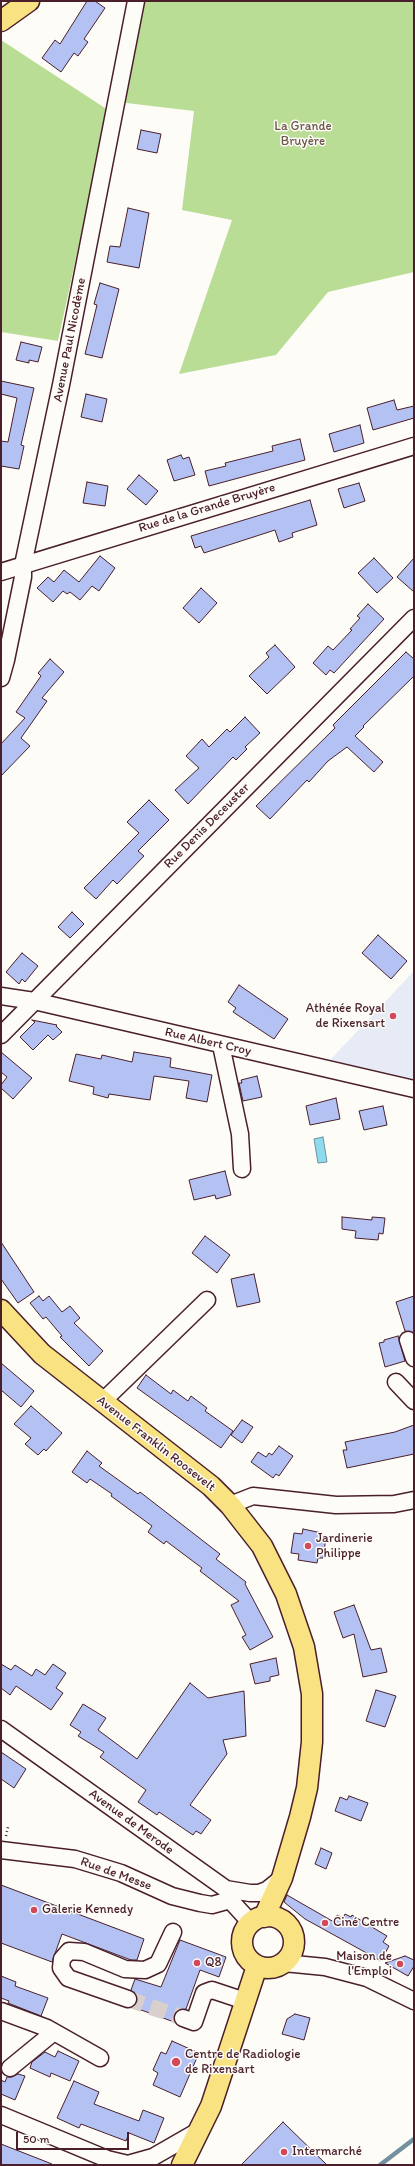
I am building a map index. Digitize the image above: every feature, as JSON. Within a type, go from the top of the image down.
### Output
[{"type":"main road","points":[[1,21],[29,1]]},
{"type":"main road","name":"Avenue Franklin Roosevelt","points":[[1,1310],[42,1354],[102,1402],[186,1465],[230,1505],[262,1546],[286,1594],[304,1647],[312,1694],[312,1742],[307,1788],[282,1878],[257,1920]]},
{"type":"main road","points":[[275,1917],[285,1923],[292,1932],[294,1943],[292,1954],[284,1963],[276,1968],[266,1969],[257,1966],[248,1960],[243,1950],[244,1933],[257,1920],[275,1917]]},
{"type":"main road","points":[[182,2165],[200,2130],[210,2106],[257,1966]]},
{"type":"street","name":"Avenue Paul Nicodème","points":[[1,678],[23,577],[23,565],[67,354],[136,1]]},
{"type":"street","name":"Rue de la Grande Bruyère","points":[[1,572],[414,446]]},
{"type":"street","name":"Rue Denis Deceuster","points":[[1,1035],[414,618]]},
{"type":"street","name":"Rue Albert Croy","points":[[1,996],[34,1000],[414,1089]]},
{"type":"street","points":[[221,1045],[240,1134],[242,1169]]},
{"type":"street","points":[[102,1402],[207,1300]]},
{"type":"street","points":[[408,1340],[414,1358]]},
{"type":"street","points":[[396,1382],[414,1401]]},
{"type":"street","points":[[230,1505],[253,1496],[336,1505],[394,1504],[414,1500]]},
{"type":"street","name":"Avenue de Merode","points":[[1,1729],[228,1895],[257,1920]]},
{"type":"street","name":"Rue de Messe","points":[[1,1850],[75,1859],[121,1873],[172,1896],[212,1905],[228,1895]]},
{"type":"street","points":[[228,1895],[267,1890],[282,1878]]},
{"type":"street","points":[[128,1999],[68,1978],[61,1968],[62,1959],[69,1951],[84,1952],[125,1969],[145,1970],[158,1964],[173,1932]]},
{"type":"street","points":[[284,1963],[325,1967],[366,1978],[414,2001]]},
{"type":"street","points":[[183,2018],[194,2022],[204,1993],[212,1990],[245,2001]]},
{"type":"street","points":[[1,2011],[54,2032],[100,2058]]},
{"type":"street","points":[[10,2068],[54,2032]]},
{"type":"street","points":[[1,2115],[107,2159],[128,2164],[153,2158],[200,2130]]},
{"type":"path","points":[[7,1833],[8,1827]]},
{"type":"shaded area","name":"Athénée Royal de Rixensart","points":[[414,971],[414,1079],[330,1060]]},
{"type":"green space","name":"La Grande Bruyère","points":[[136,1],[414,1],[414,272],[328,292],[276,355],[179,374],[232,220],[182,210],[194,111],[118,102]]},
{"type":"green space","points":[[1,40],[108,110],[58,341],[1,332]]},
{"type":"water","points":[[323,1137],[327,1162],[318,1163],[314,1139]]},
{"type":"building","points":[[87,1],[95,1],[105,8],[84,39],[88,42],[78,56],[74,53],[61,72],[42,58],[55,40],[60,44]]},
{"type":"building","points":[[141,130],[161,134],[157,153],[137,149]]},
{"type":"building","points":[[128,208],[149,213],[139,268],[107,262],[110,246],[120,247]]},
{"type":"building","points":[[100,283],[119,289],[102,358],[85,354],[97,305],[94,304]]},
{"type":"building","points":[[21,342],[42,347],[38,362],[29,360],[29,363],[16,360]]},
{"type":"building","points":[[1,381],[34,388],[21,445],[24,446],[19,469],[1,466],[1,441],[8,442],[17,398],[1,394]]},
{"type":"building","points":[[86,394],[107,399],[102,422],[81,417]]},
{"type":"building","points":[[394,400],[397,410],[414,406],[414,418],[373,430],[367,408]]},
{"type":"building","points":[[360,425],[364,443],[334,452],[329,434]]},
{"type":"building","points":[[300,439],[305,460],[209,486],[205,471],[226,466],[225,463],[273,451],[272,446]]},
{"type":"building","points":[[181,455],[183,459],[189,457],[195,475],[174,481],[167,460]]},
{"type":"building","points":[[139,475],[158,491],[146,505],[127,489]]},
{"type":"building","points":[[87,482],[108,486],[105,506],[83,503]]},
{"type":"building","points":[[359,483],[365,501],[344,508],[338,489]]},
{"type":"building","points":[[310,500],[317,525],[292,533],[293,537],[279,542],[275,530],[204,553],[201,546],[195,548],[191,536]]},
{"type":"building","points":[[100,556],[115,568],[99,591],[92,586],[80,600],[70,592],[67,594],[63,591],[53,602],[37,588],[48,577],[54,582],[64,570],[79,582]]},
{"type":"building","points":[[374,558],[393,578],[377,593],[358,573]]},
{"type":"building","points":[[414,558],[414,592],[397,577]]},
{"type":"building","points":[[201,588],[217,603],[199,623],[183,608]]},
{"type":"building","points":[[368,604],[384,619],[334,673],[330,670],[326,675],[313,663],[328,646],[333,650],[352,630],[350,629],[360,618],[357,616]]},
{"type":"building","points":[[275,645],[295,667],[267,694],[249,676],[269,657],[266,653]]},
{"type":"building","points":[[406,652],[414,659],[414,676],[363,726],[364,727],[355,736],[383,762],[374,772],[347,747],[328,761],[309,782],[307,780],[270,819],[256,806],[335,728],[333,725]]},
{"type":"building","points":[[50,659],[64,672],[42,698],[47,701],[21,738],[30,746],[1,776],[1,744],[25,718],[16,712],[41,676],[38,673]]},
{"type":"building","points":[[245,717],[260,733],[245,747],[247,749],[236,760],[233,757],[188,804],[175,790],[199,768],[186,756],[202,739],[209,747],[227,729],[230,732]]},
{"type":"building","points":[[149,800],[169,820],[138,851],[144,856],[117,884],[113,880],[96,899],[84,888],[139,833],[127,822]]},
{"type":"building","points":[[72,912],[84,924],[70,938],[58,927]]},
{"type":"building","points":[[378,935],[407,961],[391,979],[362,953]]},
{"type":"building","points":[[22,953],[38,966],[25,982],[22,979],[19,984],[6,972]]},
{"type":"building","points":[[239,985],[288,1019],[274,1039],[233,1012],[236,1008],[228,1002]]},
{"type":"building","points":[[32,1020],[57,1025],[56,1026],[62,1032],[53,1040],[48,1035],[33,1050],[20,1037],[35,1022]]},
{"type":"building","points":[[1,1052],[32,1078],[13,1099],[1,1088],[1,1085],[7,1077],[1,1072]]},
{"type":"building","points":[[134,1052],[171,1058],[170,1067],[212,1075],[207,1102],[186,1098],[189,1081],[154,1076],[150,1100],[109,1094],[108,1098],[93,1094],[94,1087],[69,1081],[76,1054],[101,1059],[102,1055],[132,1062]]},
{"type":"building","points":[[257,1076],[262,1097],[243,1101],[239,1083],[242,1083],[241,1080]]},
{"type":"building","points":[[336,1098],[340,1119],[310,1125],[306,1106]]},
{"type":"building","points":[[383,1106],[387,1125],[364,1130],[359,1111]]},
{"type":"building","points":[[225,1171],[231,1195],[216,1199],[215,1195],[194,1200],[189,1180]]},
{"type":"building","points":[[342,1217],[372,1220],[372,1217],[385,1218],[383,1234],[379,1233],[378,1240],[355,1238],[356,1231],[342,1229]]},
{"type":"building","points":[[205,1236],[230,1255],[217,1273],[192,1253]]},
{"type":"building","points":[[1,1242],[34,1292],[18,1303],[1,1279]]},
{"type":"building","points":[[254,1274],[260,1302],[237,1307],[231,1279]]},
{"type":"building","points":[[39,1296],[43,1301],[49,1296],[62,1312],[70,1306],[80,1318],[74,1323],[103,1351],[89,1366],[60,1337],[62,1336],[46,1317],[43,1319],[30,1303]]},
{"type":"building","points":[[414,1296],[414,1333],[405,1331],[396,1302]]},
{"type":"building","points":[[398,1336],[405,1361],[385,1367],[379,1343]]},
{"type":"building","points":[[1,1363],[34,1391],[21,1407],[1,1390]]},
{"type":"building","points":[[146,1375],[171,1394],[173,1390],[188,1401],[191,1396],[207,1408],[205,1411],[233,1431],[221,1448],[137,1388]]},
{"type":"building","points":[[31,1406],[62,1433],[46,1451],[44,1449],[38,1455],[25,1444],[31,1438],[14,1424]]},
{"type":"building","points":[[242,1420],[253,1427],[242,1443],[231,1435]]},
{"type":"building","points":[[414,1425],[414,1454],[347,1468],[343,1450],[347,1450],[345,1442],[395,1432]]},
{"type":"building","points":[[279,1446],[293,1456],[279,1476],[276,1474],[273,1478],[251,1462],[258,1452],[266,1457],[269,1453],[272,1455]]},
{"type":"building","points":[[87,1451],[102,1463],[99,1466],[138,1494],[140,1492],[220,1554],[216,1559],[246,1582],[245,1584],[273,1637],[250,1650],[242,1637],[246,1635],[231,1605],[239,1601],[200,1571],[202,1568],[166,1541],[164,1544],[148,1532],[152,1526],[111,1496],[112,1494],[90,1479],[87,1483],[72,1472]]},
{"type":"building","name":"Jardinerie Philippe","points":[[303,1529],[322,1533],[322,1538],[326,1538],[323,1558],[318,1558],[317,1563],[298,1560],[299,1554],[291,1553],[294,1533],[302,1534]]},
{"type":"building","points":[[354,1605],[371,1650],[381,1648],[387,1672],[363,1677],[354,1634],[343,1638],[334,1612]]},
{"type":"building","points":[[276,1658],[279,1675],[270,1677],[270,1681],[255,1684],[250,1664]]},
{"type":"building","points":[[1,1664],[11,1670],[15,1665],[32,1676],[36,1669],[45,1675],[53,1664],[66,1673],[56,1688],[63,1693],[51,1710],[16,1686],[10,1695],[1,1688]]},
{"type":"building","points":[[190,1683],[208,1698],[244,1691],[246,1736],[223,1740],[227,1754],[190,1805],[211,1820],[201,1834],[196,1831],[193,1835],[159,1812],[157,1815],[138,1802],[146,1790],[100,1757],[104,1752],[78,1736],[81,1732],[70,1725],[83,1704],[106,1718],[98,1730],[137,1759]]},
{"type":"building","points":[[376,1690],[396,1696],[385,1727],[366,1721]]},
{"type":"building","points":[[1,1752],[26,1769],[14,1788],[1,1779]]},
{"type":"building","points":[[349,1796],[368,1803],[361,1821],[335,1811],[340,1797],[347,1800]]},
{"type":"building","points":[[321,1848],[332,1853],[326,1869],[315,1864]]},
{"type":"building","name":"Galerie Kennedy","points":[[1,1885],[144,1939],[137,1960],[131,1960],[62,1934],[52,1962],[1,1943]]},
{"type":"building","points":[[287,1895],[334,1922],[337,1915],[343,1918],[345,1914],[351,1917],[352,1915],[387,1936],[383,1942],[389,1946],[381,1961],[305,1919],[284,1902]]},
{"type":"building","points":[[180,1940],[226,1957],[219,1977],[200,1970],[186,2009],[177,2011],[174,2015],[174,2022],[133,2007],[137,2002],[137,1998],[131,1990],[135,1979],[161,1987]]},
{"type":"building","name":"Maison de l'Emploi","points":[[405,1956],[414,1960],[414,1966],[408,1976],[385,1963]]},
{"type":"building","points":[[1,1976],[16,1982],[15,1986],[48,1998],[41,2016],[8,2003],[9,2001],[1,1998]]},
{"type":"building","points":[[295,2014],[310,2018],[304,2040],[282,2034],[287,2019]]},
{"type":"building","name":"Centre de Radiologie de Rixensart","points":[[172,2041],[199,2053],[180,2097],[153,2085],[158,2073],[153,2070],[161,2052],[166,2054]]},
{"type":"building","points":[[58,2051],[79,2061],[70,2081],[51,2073],[50,2077],[30,2068],[32,2062],[45,2052],[55,2057]]},
{"type":"building","points":[[18,2074],[25,2076],[15,2100],[1,2094],[1,2080],[5,2082],[7,2077],[12,2077]]},
{"type":"building","points":[[74,2081],[99,2092],[94,2104],[139,2121],[143,2110],[164,2118],[154,2143],[129,2133],[126,2141],[81,2124],[79,2128],[57,2118]]},
{"type":"building","name":"Intermarché","points":[[283,2122],[327,2165],[241,2165]]},
{"type":"building","points":[[1,2144],[52,2164],[52,2165],[1,2165]]},
{"type":"waterway","points":[[380,2165],[414,2139]]},
{"type":"tunnel","points":[[128,1999],[183,2018]]},
{"type":"place","name":"Athénée Royal de Rixensart","points":[[393,1016]]},
{"type":"place","name":"Jardinerie Philippe","points":[[308,1546]]},
{"type":"place","name":"Galerie Kennedy","points":[[34,1910]]},
{"type":"place","name":"Ciné Centre","points":[[325,1923]]},
{"type":"place","name":"Q8","points":[[197,1963]]},
{"type":"place","name":"Maison de l'Emploi","points":[[400,1964]]},
{"type":"place","name":"Centre de Radiologie de Rixensart","points":[[176,2062]]},
{"type":"place","name":"Intermarché","points":[[284,2152]]}]
